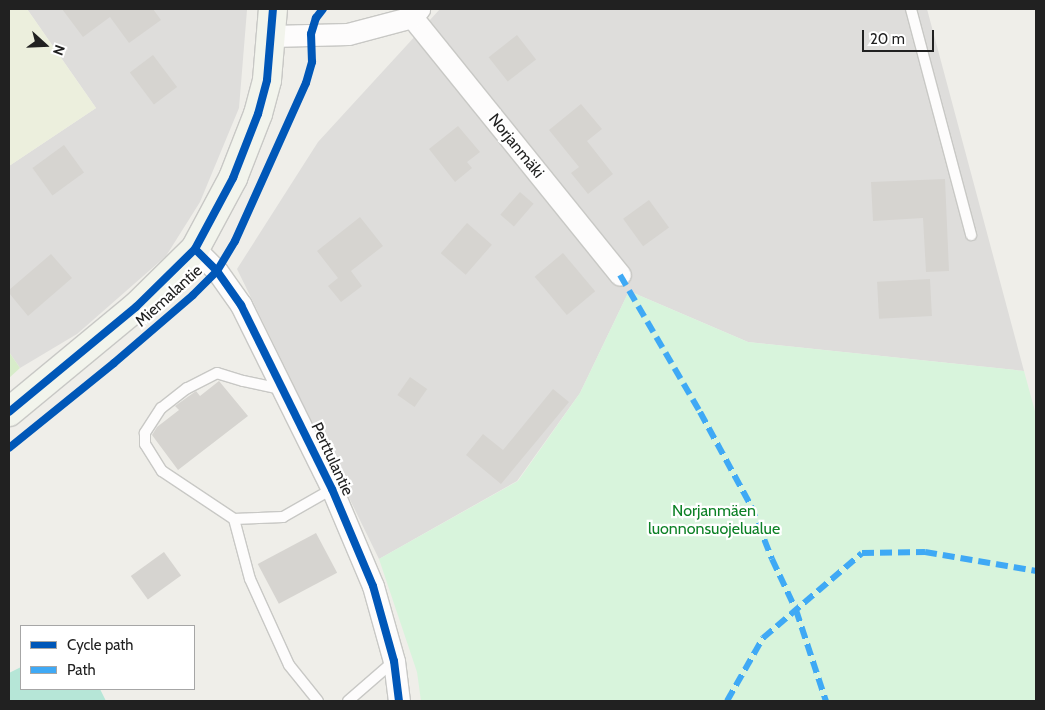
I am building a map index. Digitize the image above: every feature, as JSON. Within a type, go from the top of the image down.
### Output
[{"type":"street","name":"Miemalantie","points":[[9,412],[136,307],[195,249],[218,208],[249,141],[267,80],[273,9]]},
{"type":"street","points":[[272,36],[348,34],[415,13]]},
{"type":"street","name":"Norjanmäki","points":[[415,13],[620,275]]},
{"type":"street","name":"Perttulantie","points":[[195,249],[217,271],[241,305],[284,389],[332,490],[373,586],[394,661],[399,701]]},
{"type":"lane","points":[[911,9],[971,235]]},
{"type":"lane","points":[[284,389],[243,381],[217,373],[187,388],[161,408],[145,433],[145,444],[162,471],[234,519],[283,516],[332,490]]},
{"type":"lane","points":[[234,519],[250,579],[289,665],[318,701]]},
{"type":"lane","points":[[348,701],[394,661]]},
{"type":"shaded area","points":[[27,9],[247,10],[239,108],[200,202],[166,256],[77,334],[20,368],[9,352],[9,166],[96,108]]},
{"type":"shaded area","points":[[440,9],[927,9],[1024,371],[748,342],[629,291],[580,393],[517,481],[379,559],[237,269],[318,142]]},
{"type":"green space","points":[[9,9],[27,9],[96,108],[9,166]]},
{"type":"green space","name":"Norjanmäen luonnonsuojelualue","points":[[629,291],[748,342],[1024,371],[1036,415],[1036,701],[421,701],[417,672],[379,559],[518,481],[580,393]]},
{"type":"green space","points":[[9,352],[20,368],[9,378]]},
{"type":"green space","points":[[20,668],[20,690],[100,690],[106,701],[9,701],[9,673]]},
{"type":"building","points":[[62,9],[153,9],[161,20],[129,43],[110,17],[83,37]]},
{"type":"building","points":[[517,35],[536,59],[508,82],[489,57]]},
{"type":"building","points":[[153,55],[177,87],[154,104],[130,72]]},
{"type":"building","points":[[581,104],[602,129],[587,141],[613,174],[588,194],[571,173],[579,167],[549,130]]},
{"type":"building","points":[[458,126],[480,152],[467,162],[472,168],[455,182],[429,149]]},
{"type":"building","points":[[64,145],[84,173],[52,195],[32,168]]},
{"type":"building","points":[[945,179],[949,271],[926,272],[923,218],[873,221],[871,182]]},
{"type":"building","points":[[520,192],[534,204],[514,226],[500,215]]},
{"type":"building","points":[[649,200],[669,228],[643,246],[623,219]]},
{"type":"building","points":[[360,217],[383,246],[351,271],[362,286],[341,302],[328,286],[338,278],[317,251]]},
{"type":"building","points":[[467,223],[492,245],[466,275],[441,253]]},
{"type":"building","points":[[563,253],[595,291],[567,315],[535,277]]},
{"type":"building","points":[[51,254],[72,278],[28,316],[9,293],[9,290]]},
{"type":"building","points":[[930,279],[932,316],[879,319],[877,282]]},
{"type":"building","points":[[410,377],[427,389],[415,407],[397,395]]},
{"type":"building","points":[[219,381],[248,416],[178,470],[152,435],[157,427],[179,410],[175,406],[196,391],[200,396]]},
{"type":"building","points":[[553,389],[569,402],[501,484],[466,455],[483,434],[503,450]]},
{"type":"building","points":[[316,533],[337,573],[279,604],[258,564]]},
{"type":"building","points":[[164,552],[181,575],[148,600],[131,576]]},
{"type":"marked path","points":[[620,275],[700,412],[751,506],[772,559],[796,610],[826,701]]},
{"type":"marked path","points":[[727,701],[763,638],[862,553],[925,552],[1036,571]]},
{"type":"cycle path","points":[[9,412],[136,307],[195,249],[233,178],[258,114],[267,80],[273,9]]},
{"type":"cycle path","points":[[9,448],[114,363],[193,295],[217,271],[235,241],[306,83],[312,62],[311,34],[316,18],[323,9]]},
{"type":"cycle path","points":[[195,249],[217,271],[241,305],[332,489],[373,586],[394,661],[399,701]]}]
